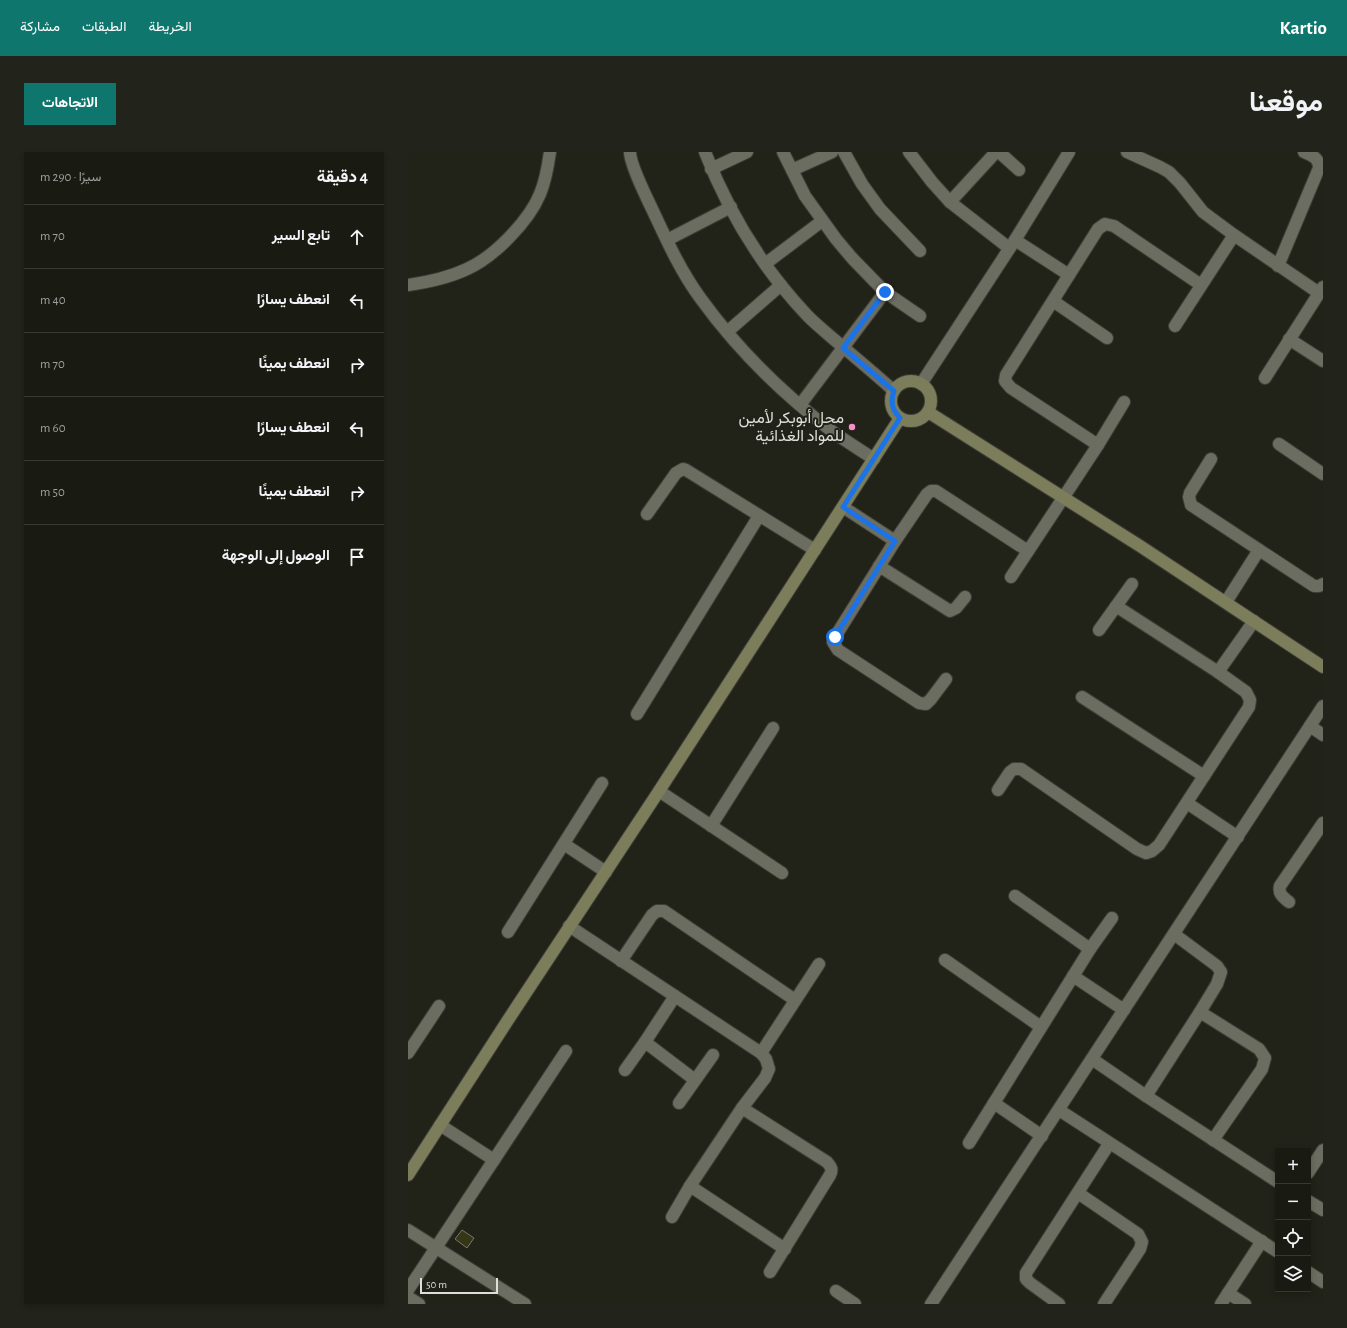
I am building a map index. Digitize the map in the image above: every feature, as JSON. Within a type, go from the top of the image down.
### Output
[{"type":"main road","points":[[912,381],[921,384],[926,388],[931,400],[928,412],[923,417],[912,421],[900,418],[891,402],[894,391],[897,387],[906,382],[912,381]]},
{"type":"main road","points":[[928,412],[1226,602],[1323,667]]},
{"type":"main road","points":[[408,1174],[569,926],[660,791],[900,418]]},
{"type":"street","points":[[408,285],[439,280],[468,269],[497,249],[514,232],[529,213],[540,194],[548,168],[550,152]]},
{"type":"street","points":[[630,152],[641,183],[666,240],[700,298],[727,332],[747,356],[800,405],[833,431],[874,459]]},
{"type":"street","points":[[705,152],[711,169],[731,207],[764,264],[806,314],[843,348],[894,391]]},
{"type":"street","points":[[711,169],[747,152]]},
{"type":"street","points":[[783,152],[805,196],[822,221],[852,258],[885,292],[920,316]]},
{"type":"street","points":[[792,170],[832,152]]},
{"type":"street","points":[[844,152],[862,184],[880,209],[920,251]]},
{"type":"street","points":[[909,152],[932,182],[950,202],[1012,244],[1069,275]]},
{"type":"street","points":[[950,202],[997,152],[1019,170]]},
{"type":"street","points":[[921,384],[1012,244],[1069,152]]},
{"type":"street","points":[[1127,152],[1169,172],[1180,183],[1203,212],[1278,266],[1321,290],[1265,378]]},
{"type":"street","points":[[1278,266],[1319,168],[1319,162],[1314,156],[1304,152]]},
{"type":"street","points":[[666,240],[731,207]]},
{"type":"street","points":[[764,264],[822,221]]},
{"type":"street","points":[[1098,445],[1011,388],[1005,381],[1006,375],[1098,229],[1105,224],[1114,226],[1201,285]]},
{"type":"street","points":[[1175,326],[1234,235]]},
{"type":"street","points":[[727,332],[781,285]]},
{"type":"street","points":[[800,405],[885,292]]},
{"type":"street","points":[[1053,301],[1107,338]]},
{"type":"street","points":[[1289,339],[1323,361]]},
{"type":"street","points":[[1011,577],[1098,445],[1124,402]]},
{"type":"street","points":[[1279,444],[1323,474]]},
{"type":"street","points":[[1211,459],[1188,497],[1191,505],[1314,586],[1323,584]]},
{"type":"street","points":[[647,514],[676,473],[683,469],[815,550]]},
{"type":"street","points":[[946,679],[926,704],[919,704],[838,650],[834,646],[833,642],[895,541],[927,494],[931,491],[936,491],[1028,551]]},
{"type":"street","points":[[843,507],[895,541]]},
{"type":"street","points":[[636,714],[758,516]]},
{"type":"street","points":[[1226,602],[1258,550]]},
{"type":"street","points":[[879,566],[950,611],[956,608],[965,597]]},
{"type":"street","points":[[1099,630],[1132,584]]},
{"type":"street","points":[[998,790],[1010,772],[1014,769],[1021,769],[1137,849],[1146,853],[1152,851],[1159,845],[1249,707],[1250,700],[1246,692],[1218,672],[1116,606]]},
{"type":"street","points":[[1218,672],[1254,621]]},
{"type":"street","points":[[1082,697],[1204,776]]},
{"type":"street","points":[[931,1304],[1323,706]]},
{"type":"street","points":[[1310,726],[1323,735]]},
{"type":"street","points":[[711,826],[773,728]]},
{"type":"street","points":[[508,932],[602,784]]},
{"type":"street","points":[[660,791],[782,873]]},
{"type":"street","points":[[1187,803],[1238,837]]},
{"type":"street","points":[[1289,902],[1280,894],[1280,886],[1319,840],[1323,823]]},
{"type":"street","points":[[564,844],[606,872]]},
{"type":"street","points":[[1015,896],[1090,949]]},
{"type":"street","points":[[621,961],[652,915],[657,911],[664,911],[795,1000]]},
{"type":"street","points":[[969,1143],[1090,949],[1112,918]]},
{"type":"street","points":[[569,926],[761,1053],[766,1060],[769,1069],[765,1078],[742,1108],[690,1186],[672,1217]]},
{"type":"street","points":[[1146,1096],[1220,978],[1221,972],[1217,966],[1174,934]]},
{"type":"street","points":[[945,960],[1041,1027]]},
{"type":"street","points":[[761,1053],[819,964]]},
{"type":"street","points":[[1073,976],[1124,1010]]},
{"type":"street","points":[[625,1070],[675,996]]},
{"type":"street","points":[[408,1053],[439,1006]]},
{"type":"street","points":[[1200,1012],[1259,1049],[1265,1058],[1262,1069],[1213,1140]]},
{"type":"street","points":[[645,1042],[695,1080]]},
{"type":"street","points":[[408,1290],[566,1051]]},
{"type":"street","points":[[679,1103],[713,1055]]},
{"type":"street","points":[[1092,1059],[1275,1180]]},
{"type":"street","points":[[994,1103],[1042,1136]]},
{"type":"street","points":[[742,1108],[826,1162],[831,1167],[832,1171],[785,1250],[770,1272]]},
{"type":"street","points":[[1059,1110],[1109,1144],[1275,1250]]},
{"type":"street","points":[[440,1125],[494,1160]]},
{"type":"street","points":[[1059,1304],[1030,1284],[1026,1279],[1026,1273],[1109,1144]]},
{"type":"street","points":[[1311,1168],[1323,1150]]},
{"type":"street","points":[[690,1186],[785,1250]]},
{"type":"street","points":[[1078,1193],[1138,1234],[1142,1242],[1140,1249],[1104,1304]]},
{"type":"street","points":[[1311,1203],[1323,1210]]},
{"type":"street","points":[[408,1230],[525,1304]]},
{"type":"street","points":[[1220,1304],[1262,1241]]},
{"type":"street","points":[[1311,1274],[1323,1282]]},
{"type":"street","points":[[836,1291],[855,1304]]},
{"type":"street","points":[[1228,1293],[1245,1304]]},
{"type":"street","points":[[408,1297],[419,1304]]},
{"type":"building","points":[[462,1230],[474,1238],[467,1248],[455,1239]]},
{"type":"place","name":"محل أبوبكر لأمين للمواد الغذائية","points":[[852,427]]},
{"type":"route","points":[[835,637],[895,541],[843,507],[900,418],[896,414],[891,402],[894,391],[843,348],[885,292]]}]
